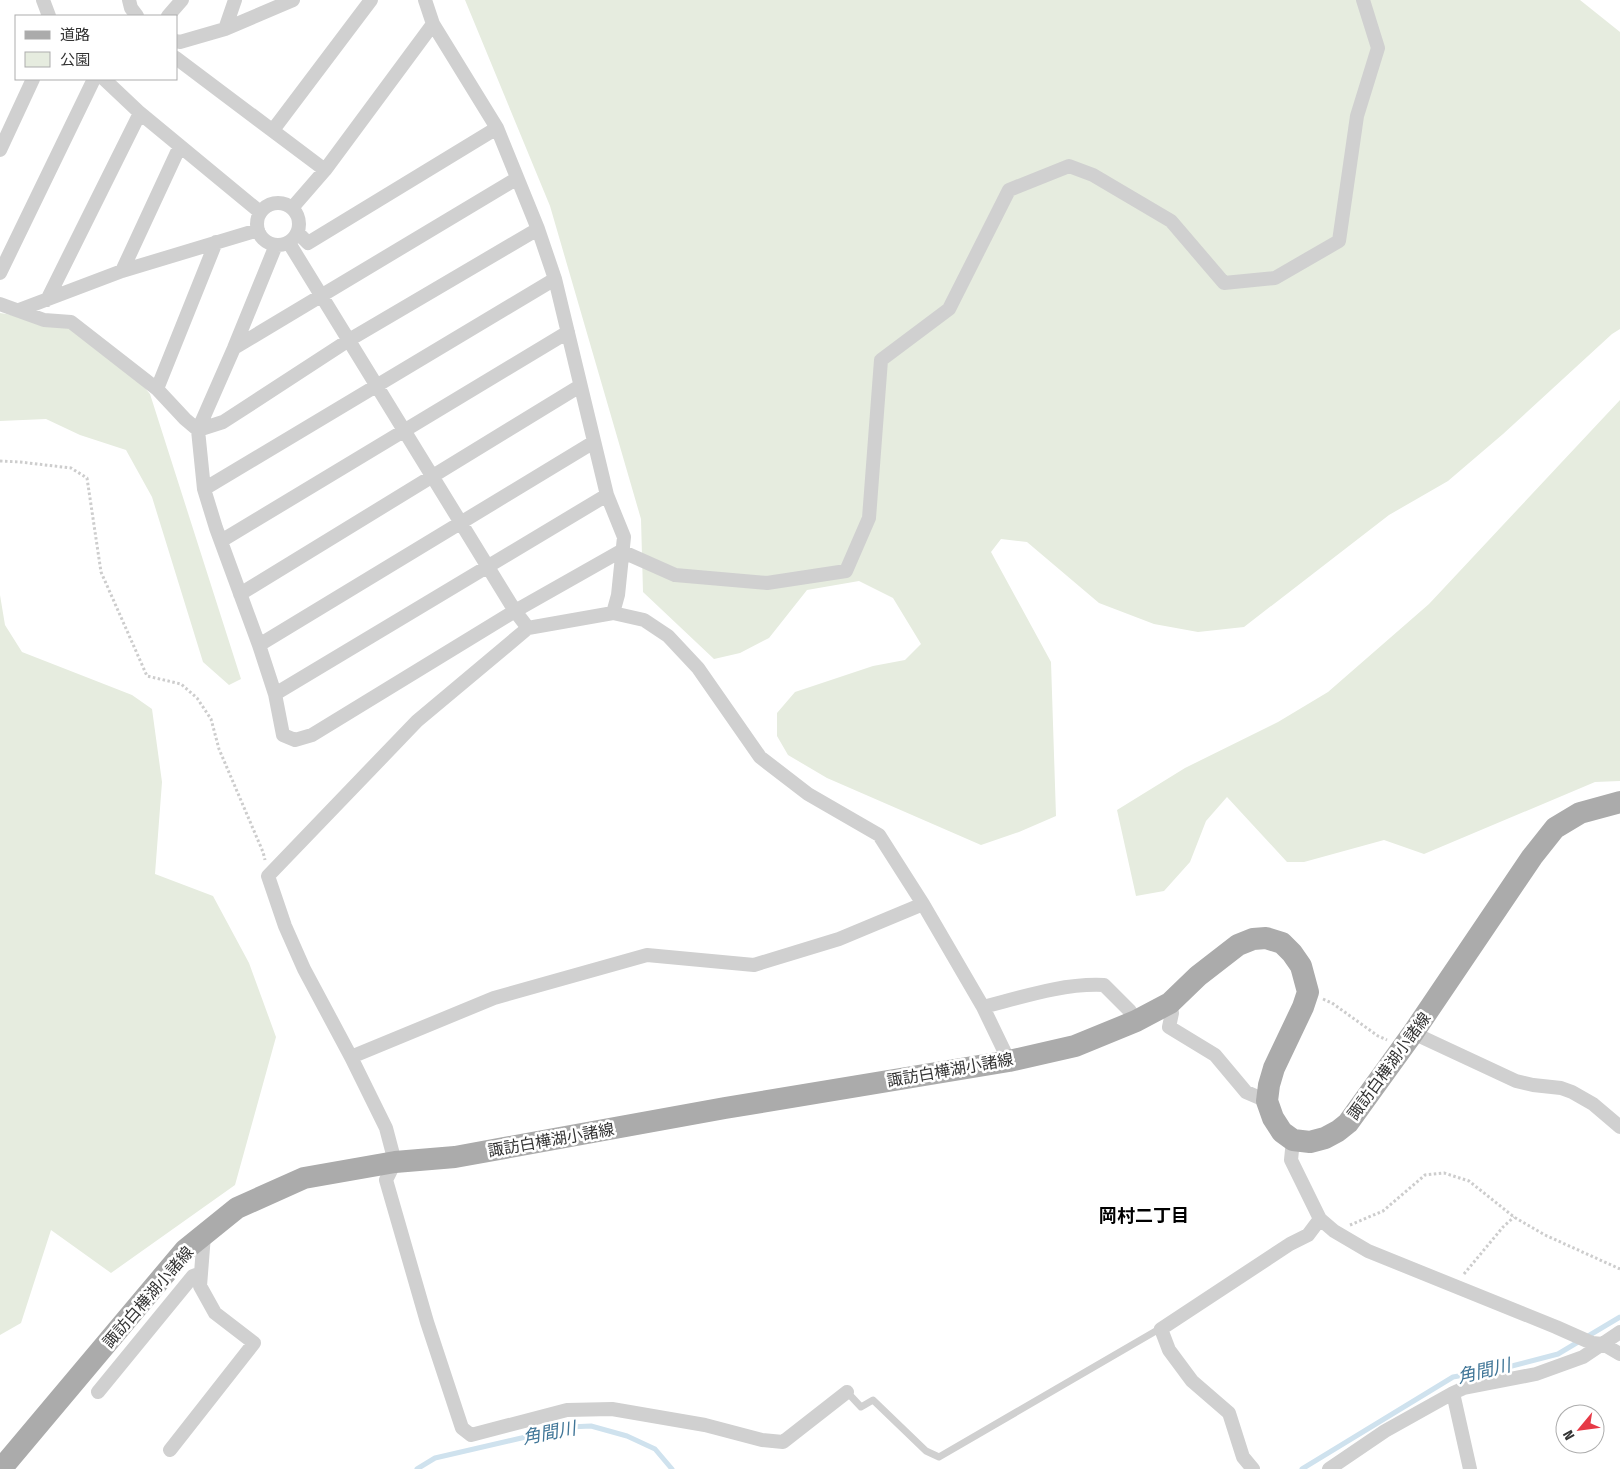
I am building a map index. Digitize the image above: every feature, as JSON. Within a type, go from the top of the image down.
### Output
[{"type":"main road","name":"諏訪白樺湖小諸線","points":[[1293,1140],[1310,1142],[1325,1138],[1348,1123],[1409,1040],[1532,857],[1555,828],[1580,813],[1620,802]]},
{"type":"main road","name":"諏訪白樺湖小諸線","points":[[1,1469],[185,1250],[237,1208],[304,1178],[395,1162],[454,1157],[725,1108],[1009,1061],[1075,1046],[1136,1021],[1170,1003],[1198,976],[1238,945],[1253,939],[1266,938],[1282,943],[1301,966],[1308,992]]},
{"type":"main road","points":[[1293,1140],[1282,1132],[1273,1118],[1267,1101],[1274,1068],[1303,1007],[1308,992]]},
{"type":"street","points":[[43,0],[49,15]]},
{"type":"street","points":[[129,0],[131,8],[136,15]]},
{"type":"street","points":[[169,15],[182,0]]},
{"type":"street","points":[[225,29],[235,0]]},
{"type":"street","points":[[178,42],[225,29],[293,0]]},
{"type":"street","points":[[273,130],[371,0]]},
{"type":"street","points":[[425,0],[433,24],[497,128],[538,229],[555,279],[607,495],[624,537],[621,551],[618,595],[613,613]]},
{"type":"street","points":[[621,551],[675,575],[684,576],[767,583],[846,571],[869,518],[881,360],[949,309],[1009,190],[1069,166],[1093,175],[1171,221],[1224,283],[1275,278],[1339,242],[1357,116],[1378,48],[1363,0]]},
{"type":"street","points":[[292,208],[325,170],[433,24]]},
{"type":"street","points":[[178,59],[325,170]]},
{"type":"street","points":[[0,150],[33,80]]},
{"type":"street","points":[[0,273],[94,80]]},
{"type":"street","points":[[105,80],[140,113],[260,212]]},
{"type":"street","points":[[47,300],[140,113]]},
{"type":"street","points":[[497,128],[308,243],[288,240],[264,240],[258,230],[260,212],[272,204],[286,204],[297,213],[299,219],[288,240],[234,348],[198,430],[204,489],[275,694],[283,735],[295,740],[312,735],[515,611],[621,551]]},
{"type":"street","points":[[122,271],[180,146]]},
{"type":"street","points":[[234,348],[516,178]]},
{"type":"street","points":[[198,430],[223,422],[349,340],[538,229]]},
{"type":"street","points":[[18,310],[122,271],[258,230]]},
{"type":"street","points":[[288,240],[515,611],[528,628]]},
{"type":"street","points":[[158,389],[216,242]]},
{"type":"street","points":[[204,489],[555,279]]},
{"type":"street","points":[[0,304],[44,320],[72,322],[158,389],[185,419],[198,430]]},
{"type":"street","points":[[221,541],[568,332]]},
{"type":"street","points":[[240,594],[580,386]]},
{"type":"street","points":[[259,645],[594,442]]},
{"type":"street","points":[[275,694],[607,495]]},
{"type":"street","points":[[847,1392],[783,1442],[762,1440],[705,1425],[612,1409],[567,1410],[471,1436],[462,1428],[426,1322],[386,1180],[395,1162],[386,1128],[304,969],[285,926],[268,876],[417,720],[528,628],[613,613],[644,620],[668,636],[698,668],[760,757],[808,794],[879,835],[923,904],[983,1007],[1009,1061]]},
{"type":"street","points":[[351,1057],[494,998],[646,955],[754,965],[839,939],[923,904]]},
{"type":"street","points":[[983,1007],[1044,992],[1087,984],[1104,984],[1130,1011]]},
{"type":"street","points":[[1170,1003],[1172,1013],[1169,1026],[1214,1054],[1246,1092],[1267,1101]]},
{"type":"street","points":[[1409,1040],[1516,1081],[1533,1086],[1561,1088],[1572,1092],[1593,1104],[1620,1127]]},
{"type":"street","points":[[1293,1140],[1291,1160],[1320,1219],[1334,1231],[1368,1251],[1620,1354]]},
{"type":"street","points":[[1253,1469],[1243,1458],[1229,1413],[1192,1381],[1169,1350],[1160,1329],[1308,1234],[1320,1219]]},
{"type":"street","points":[[170,1450],[254,1343],[215,1313],[200,1286],[204,1235]]},
{"type":"street","points":[[98,1392],[193,1276],[201,1273]]},
{"type":"street","points":[[1329,1469],[1385,1431],[1453,1393],[1464,1388],[1536,1374],[1583,1357],[1597,1344],[1620,1332]]},
{"type":"street","points":[[1453,1393],[1470,1469]]},
{"type":"lane","points":[[847,1392],[861,1407],[873,1400],[926,1451],[938,1457],[1166,1325]]},
{"type":"path","points":[[0,461],[71,468],[87,478],[101,572],[147,676],[181,684],[198,698],[211,719],[220,749],[263,852],[268,876]]},
{"type":"path","points":[[1308,992],[1332,1003],[1378,1036],[1409,1040]]},
{"type":"path","points":[[1334,1231],[1383,1211],[1425,1175],[1444,1173],[1469,1181],[1514,1217],[1545,1235],[1620,1269]]},
{"type":"path","points":[[1454,1286],[1503,1227],[1514,1217]]},
{"type":"green space","points":[[465,0],[1580,0],[1620,32],[1620,329],[1612,334],[1503,434],[1448,481],[1389,515],[1244,627],[1198,632],[1154,624],[1099,603],[1027,542],[1001,539],[991,552],[1051,662],[1056,816],[1019,832],[981,845],[827,778],[788,755],[777,736],[777,713],[795,692],[873,666],[905,660],[921,644],[893,598],[859,581],[807,590],[769,638],[740,653],[714,659],[643,592],[641,519],[550,206]]},
{"type":"green space","points":[[0,313],[44,320],[100,336],[150,394],[241,679],[229,685],[203,662],[152,497],[126,450],[80,435],[46,419],[0,421]]},
{"type":"green space","points":[[1620,400],[1620,781],[1595,782],[1424,854],[1384,840],[1304,862],[1287,862],[1227,797],[1206,821],[1190,862],[1164,891],[1136,896],[1117,810],[1185,768],[1278,722],[1328,692],[1429,604]]},
{"type":"green space","points":[[0,595],[5,625],[22,652],[132,695],[152,709],[162,782],[155,874],[213,896],[249,963],[276,1037],[235,1185],[111,1273],[51,1230],[21,1323],[0,1335]]},
{"type":"waterway","name":"角間川","points":[[1302,1469],[1453,1377],[1508,1367],[1558,1354],[1620,1317]]},
{"type":"waterway","name":"角間川","points":[[417,1469],[435,1458],[569,1427],[591,1426],[627,1436],[655,1449],[672,1469]]},
{"type":"district","name":"岡村二丁目","points":[[1144,1216]]}]
